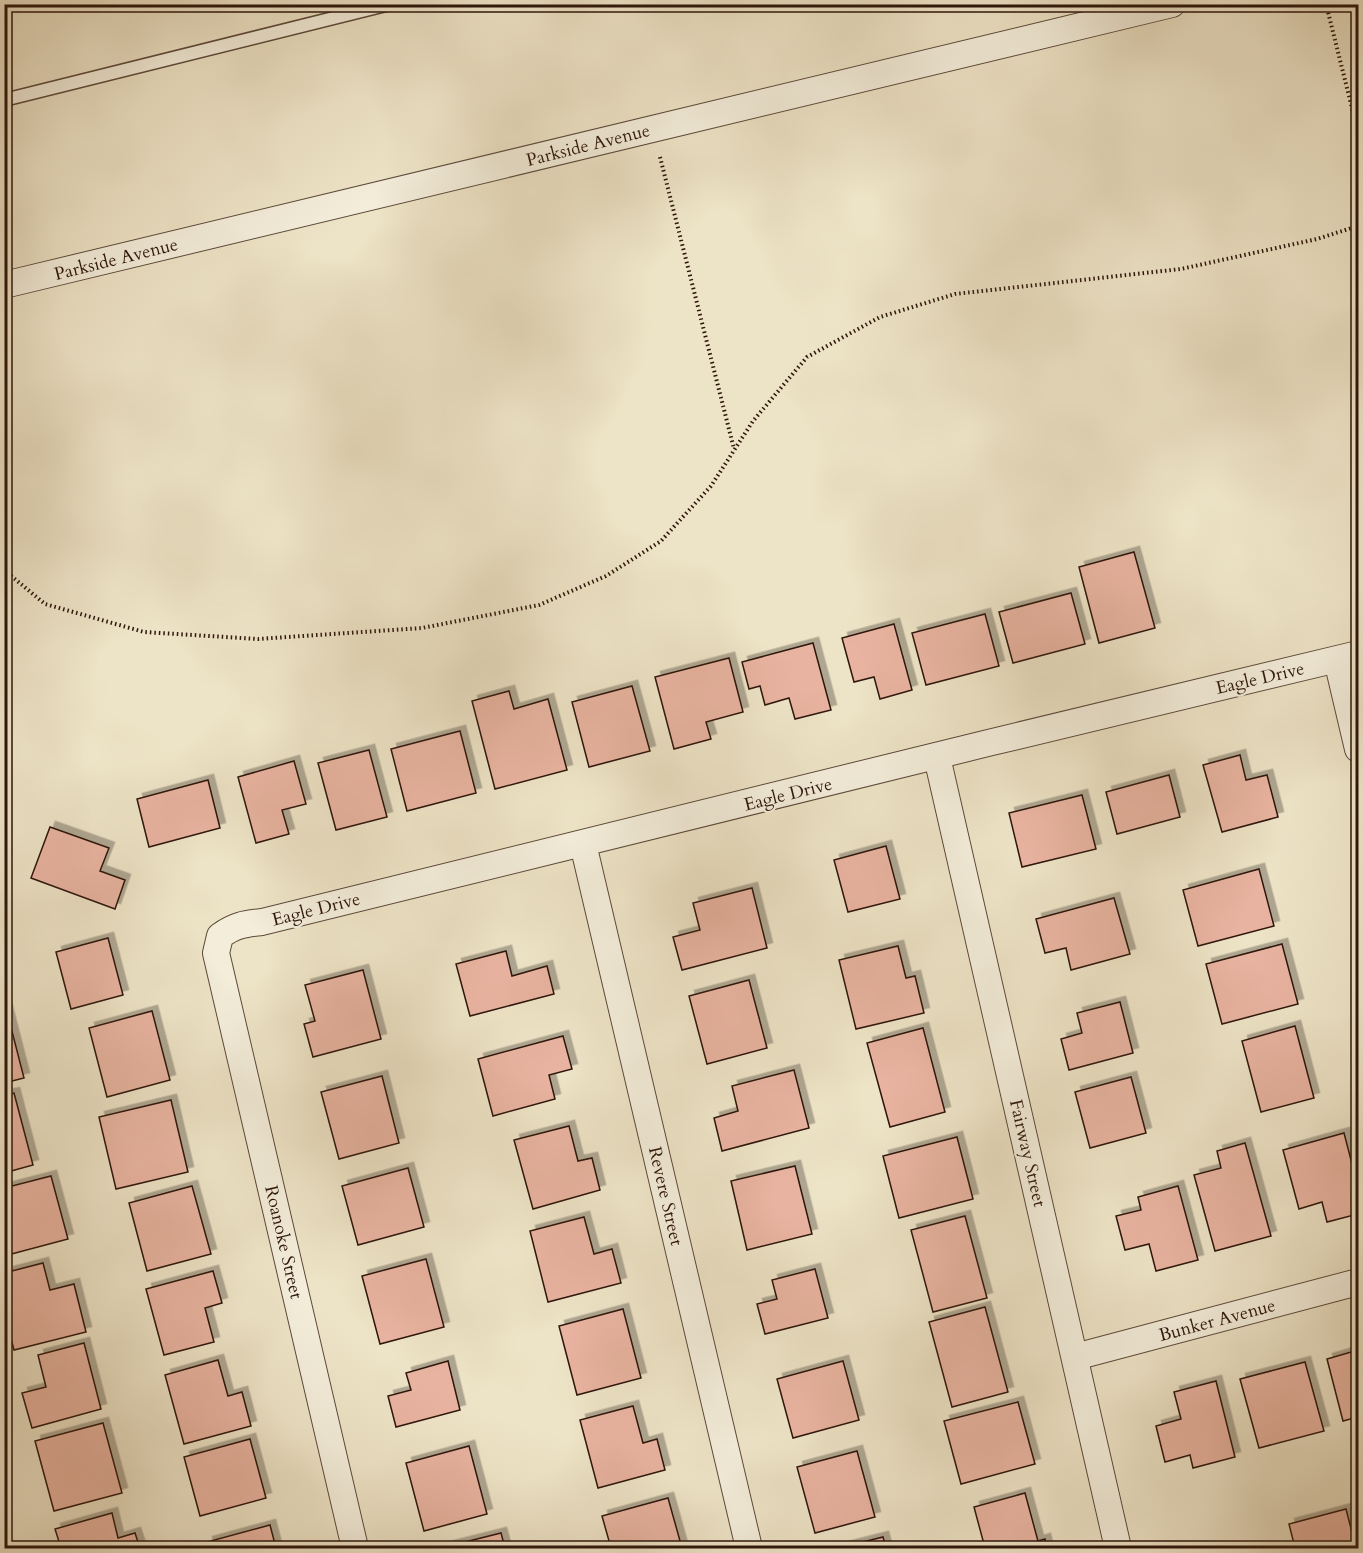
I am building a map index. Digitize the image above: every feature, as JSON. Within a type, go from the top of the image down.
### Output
[{"type":"street","name":"Parkside Avenue","points":[[4,285],[1172,4]]},
{"type":"street","points":[[1348,657],[1359,749]]},
{"type":"street","name":"Eagle Drive","points":[[219,936],[241,924],[262,922],[1348,657]]},
{"type":"street","name":"Fairway Street","points":[[937,757],[1118,1548]]},
{"type":"street","name":"Revere Street","points":[[583,844],[749,1548]]},
{"type":"street","name":"Roanoke Street","points":[[219,936],[216,953],[355,1548]]},
{"type":"street","name":"Bunker Avenue","points":[[1075,1357],[1359,1282]]},
{"type":"lane","points":[[4,100],[390,4]]},
{"type":"path","points":[[1326,4],[1359,132]]},
{"type":"path","points":[[653,129],[734,450]]},
{"type":"path","points":[[4,570],[45,604],[144,632],[258,639],[422,628],[539,605],[606,576],[661,541],[711,486],[753,421],[807,357],[880,316],[955,294],[1181,269],[1317,239],[1359,226]]},
{"type":"building","points":[[1134,552],[1155,628],[1099,643],[1079,567]]},
{"type":"building","points":[[1071,593],[1085,644],[1013,663],[999,612]]},
{"type":"building","points":[[985,614],[999,666],[926,685],[912,633]]},
{"type":"building","points":[[894,624],[912,690],[880,699],[874,677],[854,682],[842,638]]},
{"type":"building","points":[[813,643],[831,710],[795,719],[789,698],[765,705],[760,686],[749,689],[742,662]]},
{"type":"building","points":[[729,658],[743,712],[706,722],[711,739],[674,749],[655,677]]},
{"type":"building","points":[[632,686],[650,751],[589,767],[572,702]]},
{"type":"building","points":[[509,691],[514,709],[548,699],[567,770],[495,789],[472,701]]},
{"type":"building","points":[[460,731],[476,793],[407,811],[391,749]]},
{"type":"building","points":[[369,750],[387,817],[336,830],[318,763]]},
{"type":"building","points":[[1240,755],[1246,780],[1267,775],[1278,817],[1222,832],[1203,765]]},
{"type":"building","points":[[294,761],[306,804],[282,810],[289,834],[256,843],[238,777]]},
{"type":"building","points":[[1169,775],[1180,817],[1117,834],[1106,792]]},
{"type":"building","points":[[208,780],[220,828],[149,847],[137,799]]},
{"type":"building","points":[[1082,795],[1096,849],[1022,867],[1009,813]]},
{"type":"building","points":[[50,827],[109,848],[100,871],[125,880],[115,909],[31,878]]},
{"type":"building","points":[[886,846],[900,899],[848,912],[834,860]]},
{"type":"building","points":[[1259,869],[1274,926],[1198,946],[1183,890]]},
{"type":"building","points":[[752,888],[767,948],[682,970],[673,937],[700,930],[693,903]]},
{"type":"building","points":[[1114,898],[1130,954],[1071,970],[1066,948],[1045,953],[1036,919]]},
{"type":"building","points":[[108,938],[123,995],[71,1009],[56,952]]},
{"type":"building","points":[[1282,944],[1298,1004],[1222,1024],[1206,964]]},
{"type":"building","points":[[898,946],[906,978],[915,976],[924,1013],[856,1029],[839,960]]},
{"type":"building","points":[[506,951],[512,976],[547,966],[554,994],[470,1016],[456,964]]},
{"type":"building","points":[[363,970],[381,1039],[313,1057],[304,1024],[315,1021],[305,985]]},
{"type":"building","points":[[749,980],[767,1048],[707,1064],[689,996]]},
{"type":"building","points":[[1120,1002],[1133,1053],[1069,1070],[1061,1039],[1082,1033],[1077,1013]]},
{"type":"building","points":[[4,1008],[6,1008],[24,1078],[4,1083]]},
{"type":"building","points":[[152,1011],[170,1080],[107,1097],[89,1028]]},
{"type":"building","points":[[1295,1026],[1314,1098],[1261,1112],[1242,1041]]},
{"type":"building","points":[[923,1028],[945,1112],[890,1127],[867,1043]]},
{"type":"building","points":[[563,1036],[572,1069],[549,1075],[555,1099],[493,1116],[478,1059]]},
{"type":"building","points":[[794,1070],[809,1128],[722,1151],[714,1118],[738,1111],[732,1086]]},
{"type":"building","points":[[382,1076],[399,1143],[339,1159],[321,1092]]},
{"type":"building","points":[[1131,1077],[1146,1133],[1090,1148],[1075,1092]]},
{"type":"building","points":[[14,1093],[33,1165],[4,1173],[4,1095]]},
{"type":"building","points":[[171,1100],[188,1172],[116,1189],[99,1117]]},
{"type":"building","points":[[569,1126],[578,1161],[592,1158],[600,1190],[533,1209],[514,1140]]},
{"type":"building","points":[[1344,1133],[1358,1187],[1358,1214],[1327,1222],[1322,1202],[1299,1209],[1283,1150]]},
{"type":"building","points":[[957,1137],[973,1199],[899,1218],[883,1156]]},
{"type":"building","points":[[1245,1143],[1271,1236],[1215,1251],[1194,1175],[1221,1168],[1217,1151]]},
{"type":"building","points":[[795,1166],[812,1234],[747,1250],[731,1181]]},
{"type":"building","points":[[408,1168],[424,1227],[358,1245],[342,1186]]},
{"type":"building","points":[[51,1176],[68,1239],[4,1256],[4,1188]]},
{"type":"building","points":[[192,1186],[211,1254],[147,1271],[129,1203]]},
{"type":"building","points":[[1178,1186],[1198,1260],[1156,1271],[1149,1244],[1125,1250],[1116,1216],[1141,1210],[1138,1197]]},
{"type":"building","points":[[965,1216],[987,1298],[933,1312],[911,1230]]},
{"type":"building","points":[[584,1217],[594,1254],[612,1249],[621,1283],[548,1302],[530,1231]]},
{"type":"building","points":[[426,1259],[444,1327],[380,1344],[362,1276]]},
{"type":"building","points":[[43,1263],[50,1290],[74,1284],[86,1332],[14,1350],[4,1312],[4,1273]]},
{"type":"building","points":[[815,1269],[828,1318],[765,1334],[757,1304],[777,1299],[772,1280]]},
{"type":"building","points":[[213,1271],[222,1303],[205,1308],[214,1342],[164,1355],[146,1289]]},
{"type":"building","points":[[985,1307],[1008,1392],[952,1407],[929,1322]]},
{"type":"building","points":[[623,1309],[641,1378],[577,1395],[559,1326]]},
{"type":"building","points":[[84,1343],[101,1409],[32,1428],[22,1393],[46,1387],[38,1355]]},
{"type":"building","points":[[1358,1350],[1358,1417],[1343,1421],[1327,1359]]},
{"type":"building","points":[[218,1360],[228,1396],[242,1392],[251,1426],[184,1444],[165,1375]]},
{"type":"building","points":[[448,1361],[460,1410],[396,1427],[388,1396],[411,1390],[406,1373]]},
{"type":"building","points":[[843,1361],[859,1420],[793,1438],[777,1379]]},
{"type":"building","points":[[1305,1362],[1324,1431],[1259,1448],[1240,1379]]},
{"type":"building","points":[[1216,1381],[1235,1457],[1193,1468],[1190,1455],[1165,1462],[1156,1426],[1181,1419],[1174,1392]]},
{"type":"building","points":[[1018,1402],[1035,1464],[961,1484],[944,1421]]},
{"type":"building","points":[[633,1406],[643,1443],[657,1439],[665,1470],[598,1488],[580,1420]]},
{"type":"building","points":[[103,1423],[122,1493],[54,1511],[35,1441]]},
{"type":"building","points":[[250,1439],[266,1498],[200,1516],[184,1457]]},
{"type":"building","points":[[469,1446],[487,1514],[424,1531],[406,1463]]},
{"type":"building","points":[[857,1451],[875,1517],[815,1533],[797,1467]]},
{"type":"building","points":[[1025,1493],[1038,1541],[1045,1539],[1047,1548],[985,1548],[974,1507]]},
{"type":"building","points":[[668,1498],[682,1548],[611,1548],[602,1516]]},
{"type":"building","points":[[1346,1509],[1356,1548],[1295,1548],[1289,1524]]},
{"type":"building","points":[[112,1513],[118,1538],[135,1533],[140,1548],[61,1548],[55,1529]]},
{"type":"building","points":[[270,1525],[276,1548],[208,1548],[207,1542]]},
{"type":"building","points":[[501,1533],[505,1548],[441,1548]]},
{"type":"building","points":[[883,1537],[886,1548],[839,1548]]}]
